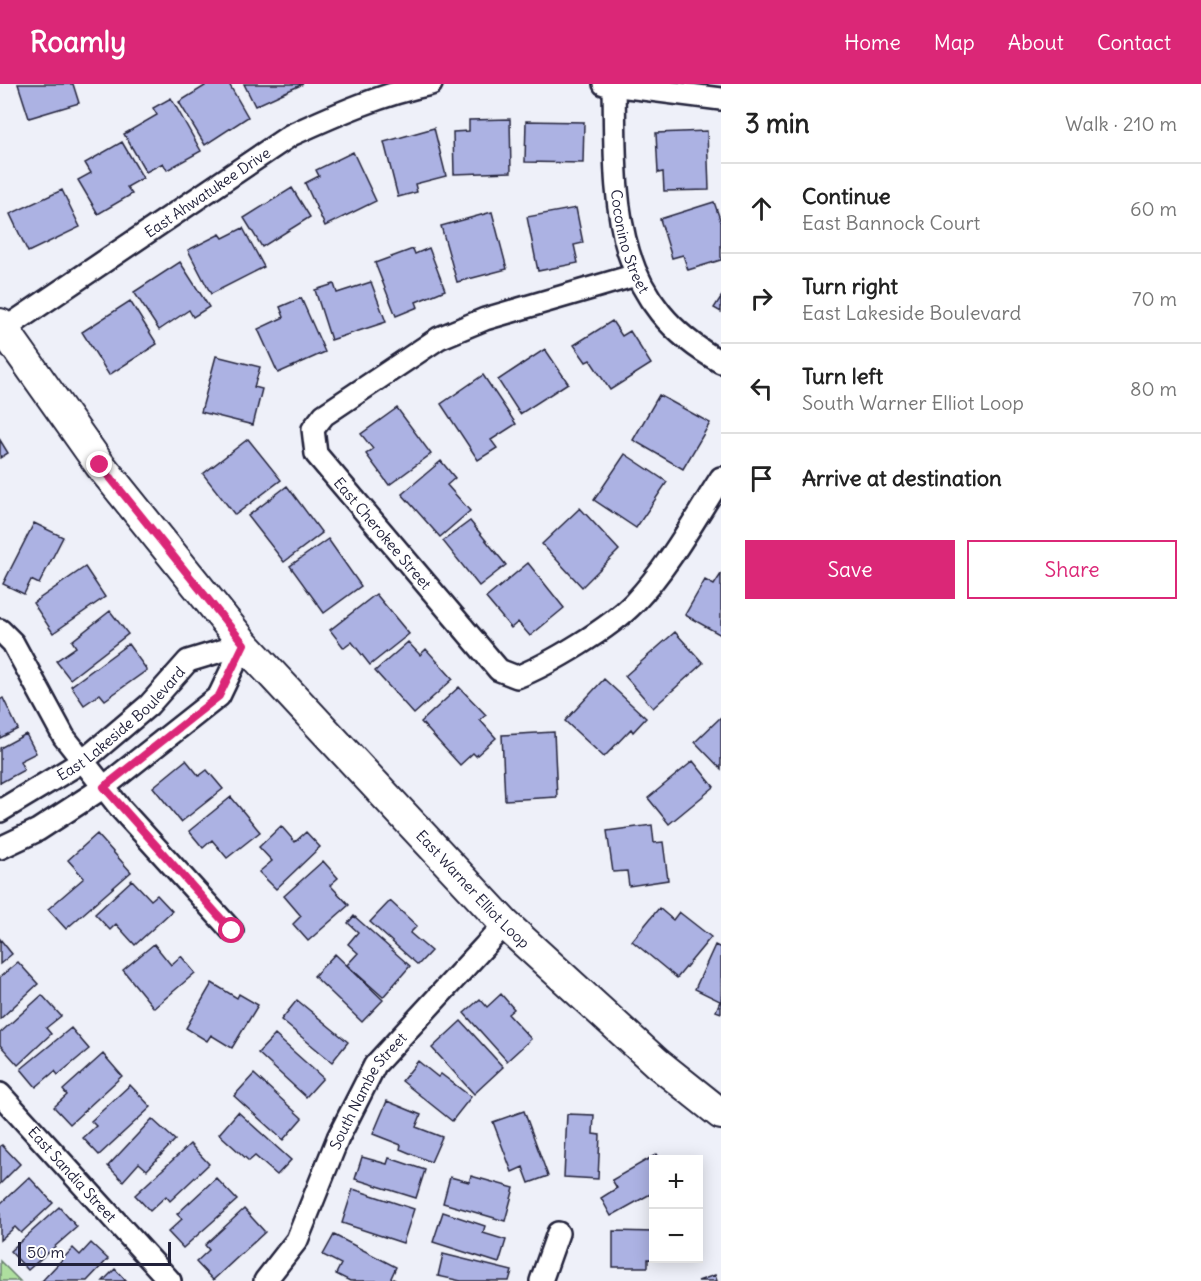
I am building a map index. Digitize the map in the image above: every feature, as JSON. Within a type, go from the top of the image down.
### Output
[{"type":"main road","name":"East Warner Elliot Loop","points":[[1,328],[100,465],[244,644],[505,924],[657,1063],[721,1114]]},
{"type":"street","name":"East Ahwatukee Drive","points":[[1,328],[291,135],[342,111],[402,90],[431,84]]},
{"type":"street","points":[[611,84],[721,99]]},
{"type":"street","name":"Coconino Street","points":[[611,84],[616,194],[622,233],[636,275],[656,308],[678,332],[721,362]]},
{"type":"street","name":"East Cherokee Street","points":[[636,275],[485,319],[440,338],[324,415],[312,429],[316,454],[499,670],[517,677],[535,670],[593,634],[633,605],[664,567],[721,478]]},
{"type":"street","points":[[0,630],[13,644],[64,737],[93,774],[232,931]]},
{"type":"street","name":"East Lakeside Boulevard","points":[[0,848],[38,830],[93,774],[188,661],[244,644]]},
{"type":"street","name":"East Lakeside Boulevard","points":[[0,811],[93,774],[219,696],[244,644]]},
{"type":"street","name":"South Nambe Street","points":[[265,1281],[297,1240],[338,1138],[375,1065],[505,924]]},
{"type":"street","name":"East Sandia Street","points":[[0,1095],[170,1281]]},
{"type":"street","points":[[541,1281],[558,1233]]},
{"type":"green space","points":[[0,1261],[20,1281],[0,1281]]},
{"type":"building","points":[[18,84],[73,84],[79,103],[29,118]]},
{"type":"building","points":[[204,84],[229,84],[248,117],[205,145],[179,102],[205,86]]},
{"type":"building","points":[[244,84],[303,84],[255,106]]},
{"type":"building","points":[[171,98],[201,151],[167,170],[163,163],[146,172],[124,134],[157,115],[153,108]]},
{"type":"building","points":[[510,119],[511,172],[454,174],[453,132],[469,131],[469,120]]},
{"type":"building","points":[[526,121],[584,122],[583,163],[525,162]]},
{"type":"building","points":[[434,128],[446,176],[415,184],[417,192],[398,197],[384,142]]},
{"type":"building","points":[[707,131],[709,190],[664,191],[663,172],[658,173],[656,133]]},
{"type":"building","points":[[122,142],[143,178],[127,187],[132,194],[98,214],[78,180],[91,173],[85,163]]},
{"type":"building","points":[[353,152],[376,201],[325,226],[305,183],[319,176],[316,170]]},
{"type":"building","points":[[292,188],[310,217],[262,247],[244,218]]},
{"type":"building","points":[[62,190],[80,227],[28,252],[10,214]]},
{"type":"building","points":[[714,202],[721,222],[721,260],[688,270],[683,255],[672,258],[660,219]]},
{"type":"building","points":[[576,208],[583,243],[574,245],[578,263],[538,271],[527,217]]},
{"type":"building","points":[[492,212],[507,269],[457,282],[441,226]]},
{"type":"building","points":[[243,228],[264,267],[211,294],[188,250],[220,234],[223,238]]},
{"type":"building","points":[[429,248],[445,290],[416,302],[418,307],[396,316],[375,263],[413,249],[415,254]]},
{"type":"building","points":[[180,262],[209,307],[193,317],[189,310],[159,330],[134,292]]},
{"type":"building","points":[[371,282],[386,322],[331,340],[315,290],[334,284],[337,293]]},
{"type":"building","points":[[721,297],[721,312],[714,308]]},
{"type":"building","points":[[301,298],[325,352],[278,373],[258,329],[284,317],[280,307]]},
{"type":"building","points":[[130,301],[157,344],[109,375],[82,332]]},
{"type":"building","points":[[612,321],[622,336],[630,331],[651,364],[610,390],[590,360],[586,362],[574,345]]},
{"type":"building","points":[[545,349],[568,383],[520,414],[498,380]]},
{"type":"building","points":[[216,356],[260,367],[254,387],[262,389],[253,425],[201,412]]},
{"type":"building","points":[[483,375],[516,424],[491,440],[497,448],[478,460],[441,404]]},
{"type":"building","points":[[659,395],[710,423],[683,469],[633,440]]},
{"type":"building","points":[[397,408],[431,454],[389,485],[366,454],[373,449],[361,434]]},
{"type":"building","points":[[248,439],[281,480],[235,515],[203,474]]},
{"type":"building","points":[[0,440],[8,453],[0,458]]},
{"type":"building","points":[[625,454],[667,482],[636,528],[594,500]]},
{"type":"building","points":[[441,461],[455,478],[447,485],[470,511],[440,537],[402,494]]},
{"type":"building","points":[[287,486],[322,533],[284,562],[248,516]]},
{"type":"building","points":[[580,508],[619,550],[582,587],[542,544]]},
{"type":"building","points":[[470,521],[506,565],[479,586],[443,541]]},
{"type":"building","points":[[34,523],[63,537],[39,584],[31,580],[24,594],[3,584]]},
{"type":"building","points":[[328,539],[361,586],[324,613],[290,566]]},
{"type":"building","points":[[528,563],[564,608],[530,636],[518,622],[511,628],[486,598]]},
{"type":"building","points":[[85,567],[105,597],[53,633],[33,603]]},
{"type":"building","points":[[721,574],[721,635],[685,615],[705,580],[714,585]]},
{"type":"building","points":[[376,594],[409,634],[370,665],[352,642],[344,648],[330,630]]},
{"type":"building","points":[[110,611],[128,634],[70,679],[56,661],[76,647],[72,641]]},
{"type":"building","points":[[675,632],[703,663],[653,708],[625,676]]},
{"type":"building","points":[[408,642],[420,655],[426,649],[453,679],[414,714],[375,671]]},
{"type":"building","points":[[128,644],[147,670],[105,700],[100,694],[84,705],[71,686]]},
{"type":"building","points":[[604,679],[646,718],[633,732],[631,729],[604,757],[565,721]]},
{"type":"building","points":[[459,687],[486,715],[480,720],[496,738],[476,756],[473,753],[460,765],[421,722]]},
{"type":"building","points":[[3,698],[18,729],[0,738],[0,700]]},
{"type":"building","points":[[721,717],[721,769],[695,742]]},
{"type":"building","points":[[554,732],[557,797],[505,800],[502,735]]},
{"type":"building","points":[[26,734],[36,753],[20,761],[24,770],[0,783],[0,748]]},
{"type":"building","points":[[186,760],[199,776],[207,770],[223,789],[181,822],[153,787]]},
{"type":"building","points":[[693,761],[714,787],[669,824],[648,798]]},
{"type":"building","points":[[231,797],[260,832],[227,858],[212,840],[203,848],[189,831]]},
{"type":"building","points":[[652,825],[654,843],[663,842],[668,880],[629,886],[627,871],[613,872],[607,831]]},
{"type":"building","points":[[281,826],[295,842],[306,832],[320,847],[276,889],[259,872],[272,861],[259,847]]},
{"type":"building","points":[[97,834],[131,872],[66,929],[48,909],[84,878],[68,860]]},
{"type":"building","points":[[323,861],[338,878],[330,885],[349,905],[308,941],[293,924],[301,916],[284,896]]},
{"type":"building","points":[[132,880],[151,900],[157,895],[172,911],[135,945],[116,924],[110,930],[95,914]]},
{"type":"building","points":[[390,901],[417,926],[410,933],[431,951],[418,965],[370,922]]},
{"type":"building","points":[[659,908],[673,920],[679,912],[711,937],[677,978],[632,941]]},
{"type":"building","points":[[354,916],[410,966],[383,997],[347,965],[358,953],[348,944],[358,932],[348,923]]},
{"type":"building","points":[[0,939],[12,954],[0,964]]},
{"type":"building","points":[[154,944],[171,965],[181,956],[195,973],[154,1008],[123,970]]},
{"type":"building","points":[[715,945],[721,948],[721,1013],[716,1011],[720,1001],[695,989]]},
{"type":"building","points":[[335,954],[383,1000],[362,1022],[314,976]]},
{"type":"building","points":[[18,962],[38,984],[0,1019],[0,977]]},
{"type":"building","points":[[212,983],[237,998],[239,994],[258,1005],[232,1048],[211,1035],[207,1041],[186,1028]]},
{"type":"building","points":[[501,994],[514,1009],[508,1014],[531,1039],[507,1061],[464,1013],[480,999],[487,1007]]},
{"type":"building","points":[[42,995],[61,1016],[46,1028],[51,1034],[18,1065],[0,1045],[0,1033]]},
{"type":"building","points":[[297,1000],[348,1042],[332,1062],[281,1020]]},
{"type":"building","points":[[461,1021],[503,1067],[474,1094],[432,1048]]},
{"type":"building","points":[[71,1028],[89,1049],[58,1075],[55,1071],[36,1087],[21,1069]]},
{"type":"building","points":[[275,1035],[323,1078],[306,1097],[258,1053]]},
{"type":"building","points":[[103,1054],[122,1076],[70,1124],[54,1107],[67,1095],[63,1090]]},
{"type":"building","points":[[418,1061],[438,1077],[441,1074],[471,1097],[452,1121],[402,1081]]},
{"type":"building","points":[[254,1074],[302,1118],[283,1140],[234,1096]]},
{"type":"building","points":[[130,1085],[151,1107],[99,1155],[83,1138],[96,1126],[91,1121]]},
{"type":"building","points":[[387,1101],[421,1115],[416,1127],[442,1137],[431,1162],[400,1149],[401,1145],[373,1134]]},
{"type":"building","points":[[524,1111],[548,1176],[529,1183],[523,1167],[512,1172],[493,1122]]},
{"type":"building","points":[[238,1112],[291,1160],[277,1175],[255,1156],[249,1161],[219,1134]]},
{"type":"building","points":[[567,1114],[594,1115],[593,1134],[600,1135],[598,1179],[564,1177]]},
{"type":"building","points":[[152,1119],[175,1140],[147,1170],[139,1163],[123,1181],[108,1166]]},
{"type":"building","points":[[190,1144],[209,1164],[170,1201],[166,1196],[150,1211],[135,1195]]},
{"type":"building","points":[[2,1145],[20,1164],[0,1184],[0,1146]]},
{"type":"building","points":[[362,1157],[387,1164],[389,1158],[425,1170],[416,1198],[355,1179]]},
{"type":"building","points":[[649,1159],[649,1195],[611,1216],[601,1198],[617,1188],[612,1180]]},
{"type":"building","points":[[471,1176],[514,1188],[505,1221],[443,1203],[450,1177],[469,1182]]},
{"type":"building","points":[[29,1177],[53,1203],[21,1233],[15,1227],[0,1240],[0,1204]]},
{"type":"building","points":[[216,1178],[237,1200],[183,1248],[168,1232],[182,1219],[177,1214]]},
{"type":"building","points":[[353,1189],[414,1209],[403,1243],[342,1223]]},
{"type":"building","points":[[59,1207],[77,1227],[28,1270],[10,1251]]},
{"type":"building","points":[[244,1209],[265,1232],[213,1280],[196,1262],[209,1250],[205,1245]]},
{"type":"building","points":[[443,1212],[485,1226],[483,1233],[506,1240],[499,1263],[433,1242]]},
{"type":"building","points":[[613,1231],[649,1232],[648,1267],[613,1267]]},
{"type":"building","points":[[334,1235],[396,1267],[391,1278],[397,1281],[350,1281],[336,1274],[341,1264],[323,1255]]},
{"type":"building","points":[[91,1243],[108,1259],[87,1281],[42,1281],[73,1248],[80,1255]]},
{"type":"building","points":[[443,1254],[512,1271],[509,1281],[461,1281],[438,1276]]},
{"type":"building","points":[[115,1269],[126,1281],[103,1281]]},
{"type":"building","points":[[715,1275],[717,1281],[698,1281]]},
{"type":"route","points":[[100,465],[244,644],[219,696],[104,787],[232,931]]}]
